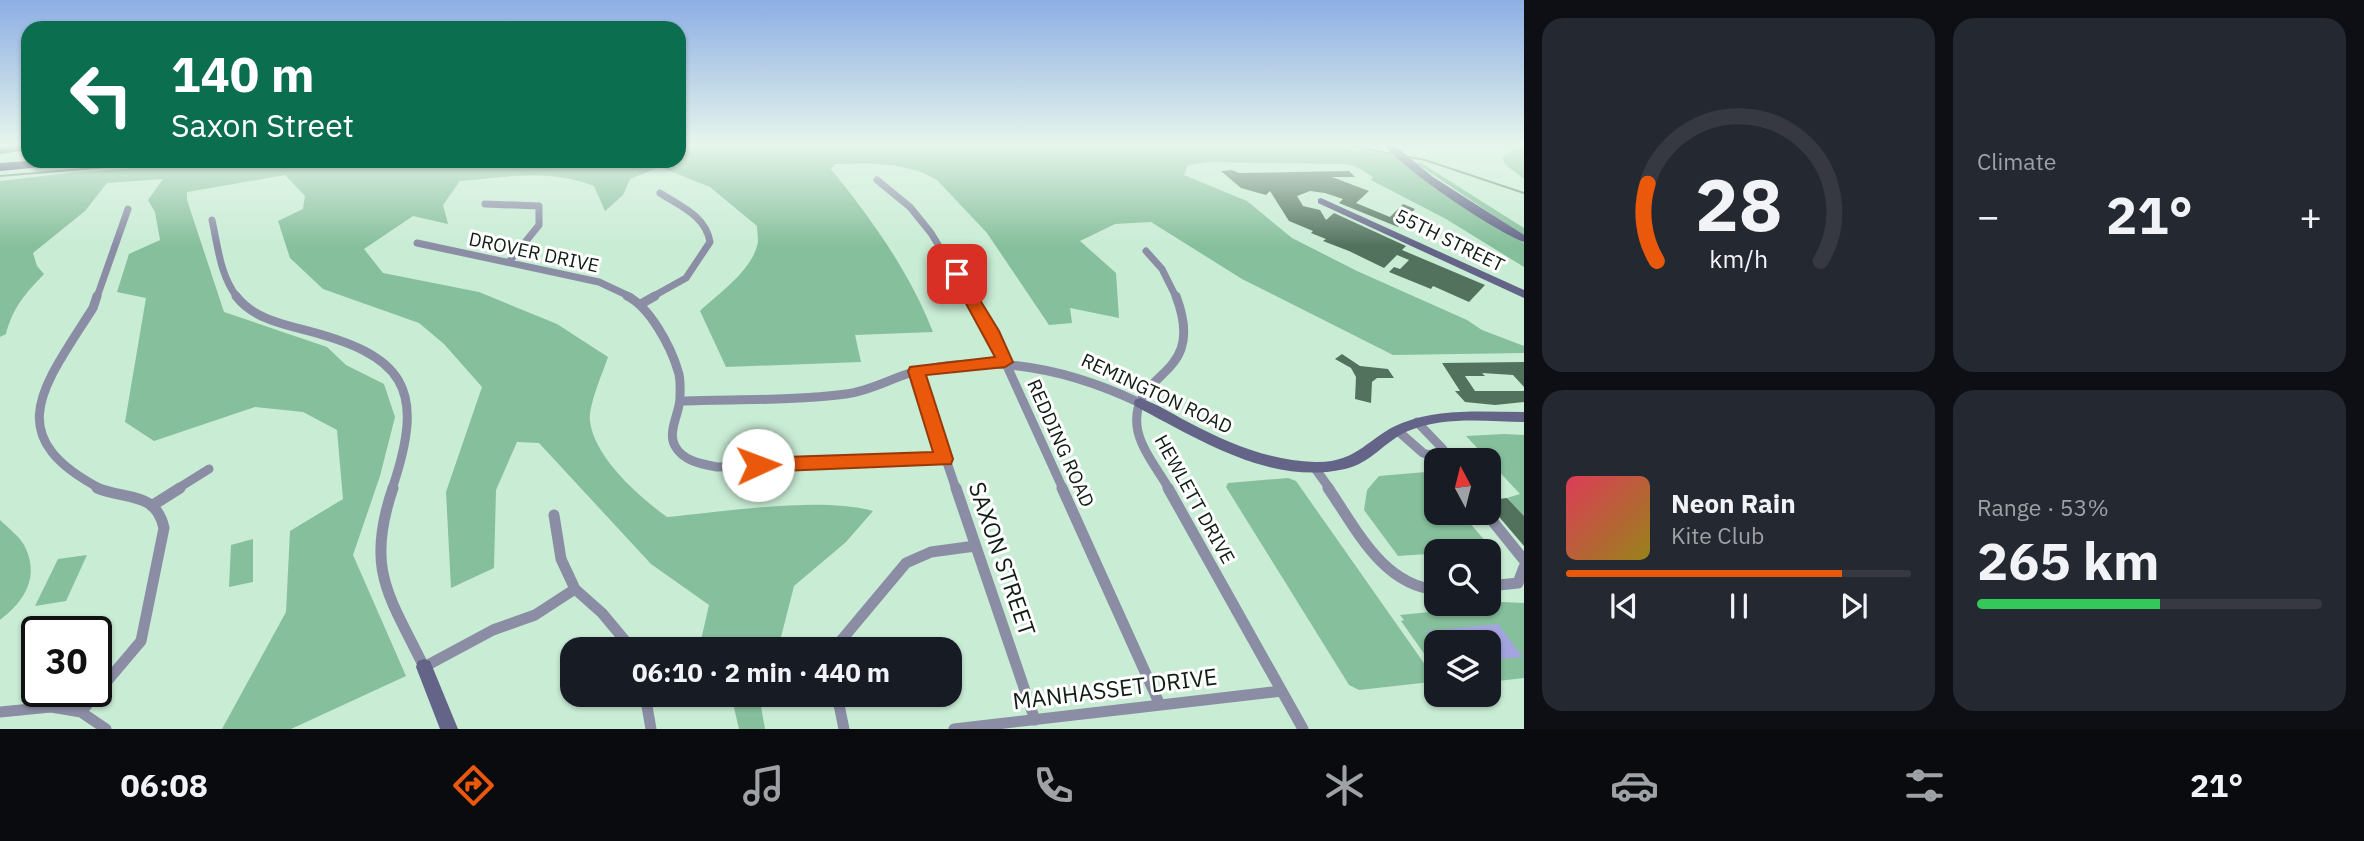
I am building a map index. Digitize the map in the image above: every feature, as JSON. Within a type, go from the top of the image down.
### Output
[{"type":"street","points":[[1431,178],[1487,218],[1524,239]]},
{"type":"street","name":"REDDING ROAD","points":[[877,180],[910,207],[931,233],[970,294],[1005,362],[1160,705]]},
{"type":"street","points":[[641,304],[686,278],[710,242],[710,234],[704,223],[660,193]]},
{"type":"street","name":"55TH STREET","points":[[1321,201],[1397,233],[1441,258],[1524,294]]},
{"type":"street","points":[[485,204],[539,206],[539,225],[509,262]]},
{"type":"street","points":[[80,712],[141,641],[164,528],[162,514],[145,500],[105,491],[74,477],[40,449],[30,425],[36,397],[93,308],[128,209]]},
{"type":"street","points":[[212,220],[230,287],[240,302],[268,318],[334,335],[363,348],[396,375],[407,396],[410,424],[404,455],[381,528],[381,571],[394,608],[424,667],[449,729]]},
{"type":"street","name":"DROVER DRIVE","points":[[417,243],[599,282],[641,304],[650,314],[675,362],[680,401],[672,437],[675,447],[682,456],[701,465],[718,467],[944,459]]},
{"type":"street","points":[[1140,403],[1150,388],[1178,359],[1188,330],[1184,311],[1159,263],[1146,251]]},
{"type":"street","name":"REMINGTON ROAD","points":[[680,401],[846,394],[865,390],[916,371],[1005,362],[1067,373],[1112,389],[1250,455],[1314,467],[1331,467],[1361,458],[1398,431],[1417,422],[1444,418],[1524,416]]},
{"type":"street","name":"SAXON STREET","points":[[916,371],[1035,720]]},
{"type":"street","name":"HEWLETT DRIVE","points":[[1140,403],[1136,424],[1144,446],[1303,729]]},
{"type":"street","points":[[1417,422],[1442,448]]},
{"type":"street","points":[[1398,431],[1424,453]]},
{"type":"street","points":[[1314,467],[1383,566],[1407,582],[1424,589]]},
{"type":"street","points":[[153,505],[209,470]]},
{"type":"street","points":[[554,515],[561,559],[575,589],[602,613],[622,637]]},
{"type":"street","points":[[1496,525],[1524,560]]},
{"type":"street","points":[[841,637],[906,563],[932,551],[975,546]]},
{"type":"street","points":[[1501,585],[1518,583],[1524,567]]},
{"type":"street","points":[[424,667],[493,630],[535,615],[575,589]]},
{"type":"street","name":"MANHASSET DRIVE","points":[[954,729],[1282,691]]},
{"type":"street","points":[[0,712],[46,706],[80,712],[106,729]]},
{"type":"street","points":[[647,707],[651,729]]},
{"type":"street","points":[[839,707],[844,729]]},
{"type":"green space","points":[[25,178],[268,178],[187,192],[187,200],[224,312],[327,347],[346,365],[384,384],[395,417],[380,476],[353,555],[406,676],[291,729],[222,729],[286,612],[290,531],[343,499],[337,430],[303,412],[255,407],[154,441],[125,422],[146,298],[117,292],[129,254],[160,240],[155,212],[148,200],[163,179],[107,183],[85,211],[33,253],[37,266],[44,274],[20,301],[6,334],[0,337],[0,181]]},
{"type":"green space","points":[[288,178],[490,178],[460,181],[443,205],[448,224],[413,216],[364,249],[383,273],[479,292],[557,324],[608,357],[591,407],[593,435],[620,475],[667,517],[800,505],[851,507],[873,511],[846,542],[794,586],[781,637],[702,637],[709,605],[651,564],[539,443],[517,442],[496,490],[494,568],[451,588],[446,492],[482,387],[444,344],[419,323],[323,289],[290,258],[278,221],[303,209],[305,196]]},
{"type":"green space","points":[[566,178],[632,178],[623,195],[605,211],[594,186]]},
{"type":"green space","points":[[688,178],[838,178],[901,267],[933,332],[855,335],[861,362],[726,367],[700,311],[750,262],[758,242],[757,226],[710,187]]},
{"type":"green space","points":[[933,178],[1191,178],[1247,201],[1292,238],[1357,271],[1467,320],[1482,330],[1524,346],[1524,353],[1393,355],[1242,279],[1151,222],[1115,224],[1080,241],[1116,273],[1119,318],[1070,308],[1072,323],[1049,325],[987,233]]},
{"type":"green space","points":[[1426,178],[1524,243],[1524,267],[1446,219],[1371,180]]},
{"type":"green space","points":[[1438,178],[1445,178],[1524,228],[1524,236]]},
{"type":"green space","points":[[1524,435],[1524,516],[1507,498],[1520,494],[1502,475],[1502,448],[1477,448],[1466,436]]},
{"type":"green space","points":[[1424,472],[1424,525],[1471,525],[1484,539],[1424,539],[1424,554],[1398,556],[1364,510],[1367,490],[1379,476]]},
{"type":"green space","points":[[1288,478],[1296,481],[1424,663],[1424,683],[1359,690],[1349,685],[1226,487],[1228,483]]},
{"type":"green space","points":[[0,520],[24,545],[31,570],[27,589],[16,605],[0,620]]},
{"type":"green space","points":[[253,539],[253,582],[229,587],[231,545]]},
{"type":"green space","points":[[87,555],[66,601],[35,606],[58,559]]},
{"type":"green space","points":[[1501,602],[1524,603],[1524,678],[1501,681],[1501,630],[1424,630],[1424,654],[1401,621],[1404,620],[1400,615],[1424,613],[1424,616],[1501,616]]},
{"type":"green space","points":[[734,707],[761,707],[765,729],[739,729]]},
{"type":"water","points":[[1498,624],[1523,657],[1501,659],[1501,630],[1436,630]]},
{"type":"building","points":[[1229,178],[1335,178],[1369,191],[1356,203],[1390,217],[1403,204],[1415,209],[1398,227],[1339,203],[1343,199],[1325,193],[1310,191],[1297,196],[1303,206],[1320,210],[1326,220],[1334,213],[1406,246],[1402,250],[1485,285],[1469,302],[1433,286],[1431,289],[1389,272],[1394,267],[1400,269],[1409,260],[1397,255],[1384,268],[1323,241],[1326,239],[1289,221],[1270,191],[1266,195],[1241,188]]},
{"type":"building","points":[[1342,354],[1360,366],[1388,369],[1394,378],[1377,378],[1372,382],[1371,403],[1355,399],[1356,377],[1351,368],[1335,359]]},
{"type":"building","points":[[1524,362],[1524,387],[1513,375],[1482,373],[1485,376],[1465,376],[1475,391],[1524,391],[1524,402],[1495,405],[1465,402],[1455,391],[1460,391],[1442,363]]},
{"type":"building","points":[[1507,498],[1524,516],[1524,546],[1502,520],[1502,499]]},
{"type":"tram line","points":[[1479,178],[1524,193]]},
{"type":"route","points":[[758,465],[944,459],[916,371],[1005,362],[991,331],[957,274]]}]
